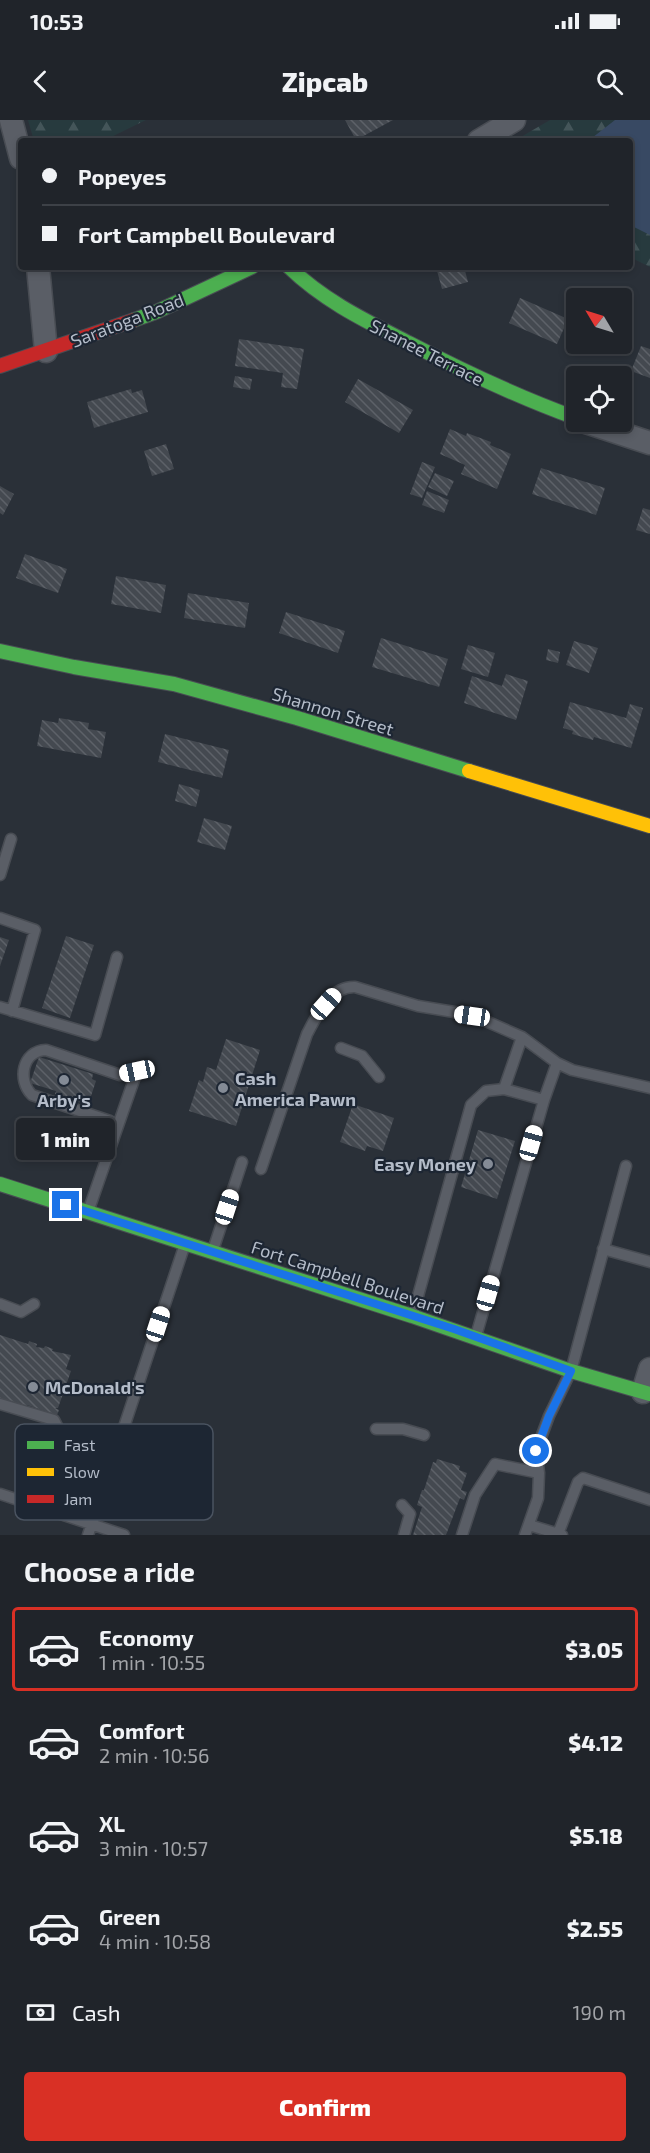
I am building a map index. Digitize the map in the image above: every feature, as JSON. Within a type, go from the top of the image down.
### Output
[{"type":"main road","name":"Saratoga Road","points":[[0,366],[156,312],[246,270]]},
{"type":"main road","name":"Shanee Terrace","points":[[292,270],[341,308],[491,384],[566,414]]},
{"type":"main road","name":"Shannon Street","points":[[0,651],[74,667],[174,684],[297,718],[650,826]]},
{"type":"main road","name":"Fort Campbell Boulevard","points":[[0,1184],[475,1336],[571,1371],[646,1393]]},
{"type":"street","points":[[11,120],[18,147]]},
{"type":"street","points":[[484,138],[514,120]]},
{"type":"street","points":[[38,270],[46,351]]},
{"type":"street","points":[[616,432],[650,443]]},
{"type":"street","points":[[646,1393],[650,1369]]},
{"type":"lane","points":[[0,875],[11,839]]},
{"type":"lane","points":[[0,918],[35,930],[12,1011]]},
{"type":"lane","points":[[0,1007],[95,1035],[117,957]]},
{"type":"lane","points":[[261,1169],[307,1034],[316,1015],[336,992],[346,986],[418,1006],[472,1016],[522,1037],[557,1063],[572,1070],[650,1088]]},
{"type":"lane","points":[[504,1089],[522,1037]]},
{"type":"lane","points":[[341,1048],[362,1056],[379,1077]]},
{"type":"lane","points":[[88,1213],[137,1071],[120,1075],[46,1050],[39,1050],[31,1054],[22,1074],[27,1090],[32,1095],[110,1121],[114,1137]]},
{"type":"lane","points":[[475,1336],[544,1100],[557,1063]]},
{"type":"lane","points":[[412,1316],[471,1105],[486,1091],[504,1089],[544,1100]]},
{"type":"lane","points":[[212,1252],[242,1162]]},
{"type":"lane","points":[[626,1166],[571,1371],[549,1416],[536,1451],[539,1473],[538,1498],[527,1530],[560,1534],[578,1482],[583,1478],[650,1500]]},
{"type":"lane","points":[[125,1424],[185,1244]]},
{"type":"lane","points":[[603,1249],[650,1262]]},
{"type":"lane","points":[[0,1304],[21,1312],[34,1304]]},
{"type":"lane","points":[[0,1404],[54,1420],[56,1424]]},
{"type":"lane","points":[[376,1429],[403,1429],[424,1435]]},
{"type":"lane","points":[[462,1535],[475,1495],[495,1464],[539,1473]]},
{"type":"lane","points":[[0,1494],[15,1500]]},
{"type":"lane","points":[[402,1505],[410,1514],[404,1535]]},
{"type":"lane","points":[[65,1520],[90,1530],[124,1535]]},
{"type":"green space","points":[[28,120],[146,120],[109,138],[33,138]]},
{"type":"green space","points":[[550,120],[650,120],[650,267],[633,258],[633,138],[519,138]]},
{"type":"water","points":[[615,120],[650,120],[650,235],[633,226],[633,138],[592,138]]},
{"type":"building","points":[[345,120],[393,120],[360,138],[355,138]]},
{"type":"building","points":[[437,270],[465,270],[468,282],[442,289]]},
{"type":"building","points":[[520,298],[566,318],[557,344],[509,323]]},
{"type":"building","points":[[239,339],[304,349],[297,389],[281,387],[283,373],[235,366]]},
{"type":"building","points":[[641,346],[650,349],[650,378],[632,371]]},
{"type":"building","points":[[235,376],[252,379],[250,390],[233,387]]},
{"type":"building","points":[[358,379],[413,410],[399,433],[345,402]]},
{"type":"building","points":[[131,389],[132,393],[142,390],[148,412],[94,428],[87,402]]},
{"type":"building","points":[[450,429],[466,436],[467,433],[491,442],[490,445],[511,454],[497,489],[461,474],[465,465],[440,454]]},
{"type":"building","points":[[166,444],[174,469],[152,476],[144,451]]},
{"type":"building","points":[[422,462],[435,467],[422,498],[410,494]]},
{"type":"building","points":[[541,468],[605,488],[596,515],[532,494]]},
{"type":"building","points":[[435,473],[454,481],[447,496],[428,487]]},
{"type":"building","points":[[0,486],[14,494],[3,515],[0,513]]},
{"type":"building","points":[[427,491],[449,500],[444,513],[422,505]]},
{"type":"building","points":[[643,508],[650,510],[650,534],[636,530]]},
{"type":"building","points":[[25,554],[67,569],[58,593],[16,578]]},
{"type":"building","points":[[116,576],[166,585],[161,613],[111,604]]},
{"type":"building","points":[[188,593],[249,603],[245,628],[184,618]]},
{"type":"building","points":[[286,612],[345,631],[338,653],[279,633]]},
{"type":"building","points":[[381,638],[448,659],[439,687],[372,667]]},
{"type":"building","points":[[574,641],[598,648],[589,673],[566,665]]},
{"type":"building","points":[[468,645],[495,653],[488,677],[461,669]]},
{"type":"building","points":[[548,649],[560,652],[558,663],[546,660]]},
{"type":"building","points":[[506,674],[528,681],[516,720],[464,703],[472,676],[502,686]]},
{"type":"building","points":[[570,702],[626,718],[630,704],[643,708],[631,748],[594,737],[593,740],[572,734],[573,731],[563,728]]},
{"type":"building","points":[[59,718],[89,723],[88,729],[106,732],[101,758],[37,746],[42,720],[58,723]]},
{"type":"building","points":[[165,734],[229,750],[222,778],[158,762]]},
{"type":"building","points":[[179,784],[200,790],[196,807],[175,801]]},
{"type":"building","points":[[204,818],[232,826],[225,850],[197,842]]},
{"type":"building","points":[[66,936],[94,945],[70,1018],[42,1008]]},
{"type":"building","points":[[0,937],[9,940],[0,966]]},
{"type":"building","name":"Cash America Pawn","points":[[226,1039],[260,1050],[236,1126],[189,1111],[199,1080],[203,1082],[207,1067],[216,1070]]},
{"type":"building","points":[[39,1057],[93,1074],[92,1079],[96,1081],[88,1105],[30,1083]]},
{"type":"building","points":[[353,1104],[394,1118],[383,1151],[367,1146],[365,1151],[340,1142]]},
{"type":"building","name":"Easy Money","points":[[478,1130],[515,1141],[497,1199],[461,1187]]},
{"type":"building","name":"McDonald's","points":[[0,1335],[28,1344],[29,1341],[37,1344],[36,1347],[44,1348],[45,1346],[53,1349],[52,1351],[71,1355],[66,1369],[71,1371],[58,1408],[55,1408],[59,1410],[57,1415],[27,1405],[25,1411],[0,1402]]},
{"type":"building","points":[[437,1459],[460,1466],[459,1470],[467,1473],[461,1490],[467,1492],[464,1500],[460,1498],[446,1535],[413,1535],[422,1507],[417,1505],[433,1462],[436,1463]]},
{"type":"traffic: fast","points":[[134,320],[246,270]]},
{"type":"traffic: fast","points":[[292,270],[316,290],[377,327],[491,383],[566,414]]},
{"type":"traffic: fast","points":[[0,651],[74,667],[174,684],[297,718],[469,771]]},
{"type":"traffic: fast","points":[[0,1184],[412,1316],[571,1371],[650,1394]]},
{"type":"traffic: slow","points":[[469,771],[650,826]]},
{"type":"traffic: jam","points":[[0,366],[134,320]]},
{"type":"place","name":"Arby's","points":[[64,1080]]},
{"type":"place","name":"Cash America Pawn","points":[[223,1088]]},
{"type":"place","name":"Easy Money","points":[[488,1164]]},
{"type":"place","name":"McDonald's","points":[[33,1387]]},
{"type":"route","points":[[66,1205],[454,1329],[571,1371],[549,1416],[536,1451]]}]
